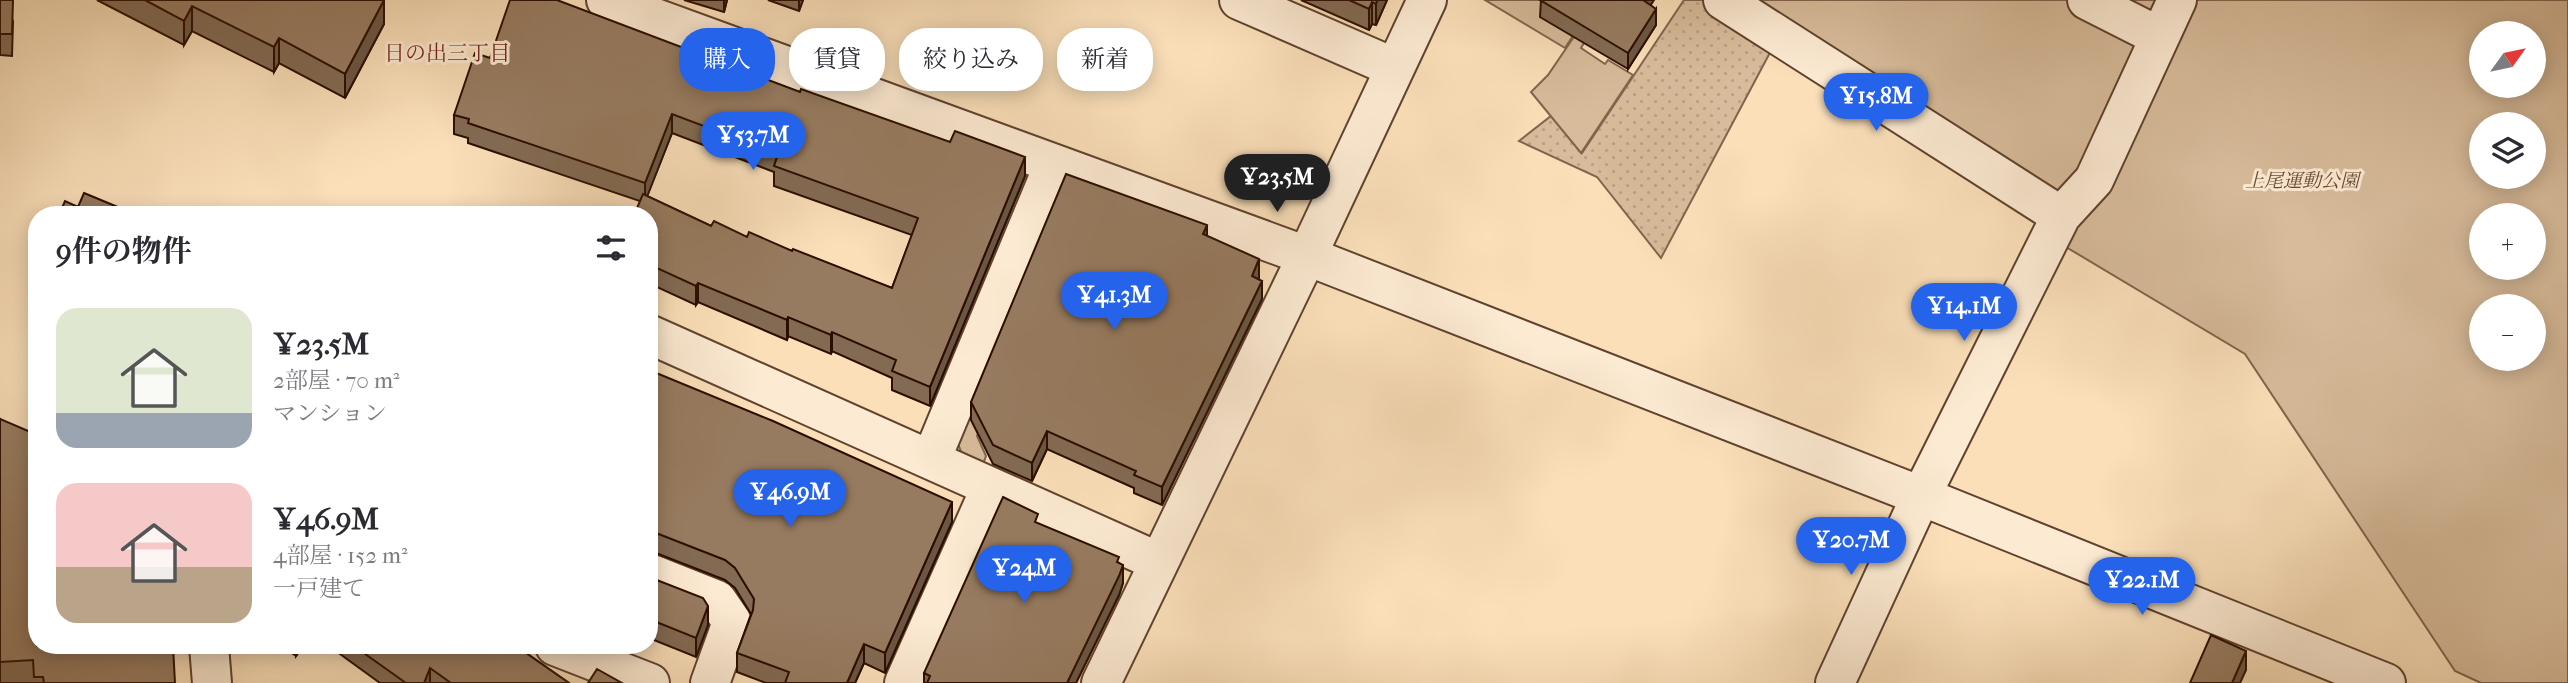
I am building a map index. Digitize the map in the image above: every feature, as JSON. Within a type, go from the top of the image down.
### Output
[{"type":"street","points":[[606,0],[1307,256],[1921,496],[2386,683]]},
{"type":"street","points":[[1239,0],[1395,68]]},
{"type":"street","points":[[1101,683],[1427,0]]},
{"type":"street","points":[[1723,0],[2061,216]]},
{"type":"street","points":[[2087,0],[2160,37]]},
{"type":"street","points":[[1835,683],[1921,496],[2061,216],[2094,180],[2177,0]]},
{"type":"street","points":[[931,460],[1054,164]]},
{"type":"street","points":[[658,338],[1159,562]]},
{"type":"street","points":[[904,683],[991,487]]},
{"type":"street","points":[[658,577],[717,600],[733,622],[710,683]]},
{"type":"street","points":[[210,654],[212,683]]},
{"type":"street","points":[[563,654],[581,671],[650,683]]},
{"type":"green space","points":[[1485,0],[1596,0],[1565,48]]},
{"type":"green space","points":[[1684,0],[1706,0],[1774,45],[1661,258],[1597,177],[1519,141],[1551,116],[1582,153]]},
{"type":"green space","name":"上尾運動公園","points":[[1754,0],[2568,0],[2568,683],[2481,683],[2455,671],[2245,354],[2066,247],[2081,208]]},
{"type":"green space","points":[[1586,19],[1595,24],[1581,48],[1605,64],[1608,60],[1633,75],[1581,153],[1531,92],[1548,75]]},
{"type":"green space","points":[[972,399],[984,419],[977,436],[986,456],[982,467],[963,457],[956,438]]},
{"type":"building","points":[[0,0],[13,0],[12,34],[0,34]]},
{"type":"building","points":[[145,0],[384,0],[345,74],[279,38],[274,47],[192,6],[184,21]]},
{"type":"building","points":[[510,0],[557,0],[679,46],[679,91],[775,91],[775,83],[789,88],[789,91],[807,91],[950,142],[955,131],[1025,157],[930,387],[892,371],[896,360],[832,332],[831,335],[788,317],[787,320],[698,283],[696,286],[658,268],[658,206],[638,206],[643,194],[711,226],[714,221],[747,237],[749,232],[892,288],[918,218],[774,166],[778,154],[672,114],[645,183],[468,123],[469,119],[454,115],[475,53],[490,58]]},
{"type":"building","points":[[1349,0],[1377,0],[1376,4],[1372,2],[1369,9]]},
{"type":"building","points":[[1540,0],[1643,0],[1656,9],[1628,53]]},
{"type":"building","points":[[1066,174],[1207,225],[1203,234],[1259,259],[1252,276],[1262,281],[1162,487],[1134,475],[1136,471],[1047,431],[1032,463],[993,445],[971,402]]},
{"type":"building","points":[[84,193],[115,206],[78,206]]},
{"type":"building","points":[[65,201],[76,206],[63,206]]},
{"type":"building","points":[[658,374],[773,421],[952,502],[885,653],[864,644],[847,683],[785,683],[789,672],[737,653],[753,610],[754,599],[735,568],[725,560],[658,534]]},
{"type":"building","points":[[0,419],[28,431],[28,654],[173,654],[175,683],[44,683],[43,677],[34,677],[33,660],[0,662]]},
{"type":"building","points":[[1003,497],[1038,514],[1035,522],[1119,557],[1117,562],[1123,565],[1119,576],[1067,683],[927,683],[930,676],[924,673]]},
{"type":"building","points":[[658,580],[703,598],[708,606],[696,638],[658,623]]},
{"type":"building","points":[[2211,635],[2246,651],[2232,683],[2190,683]]},
{"type":"building","points":[[365,654],[527,654],[569,683],[451,683],[430,668],[424,683],[406,683]]},
{"type":"building","points":[[597,669],[622,683],[588,683]]},
{"type":"district","name":"日の出三丁目","points":[[447,53]]}]
